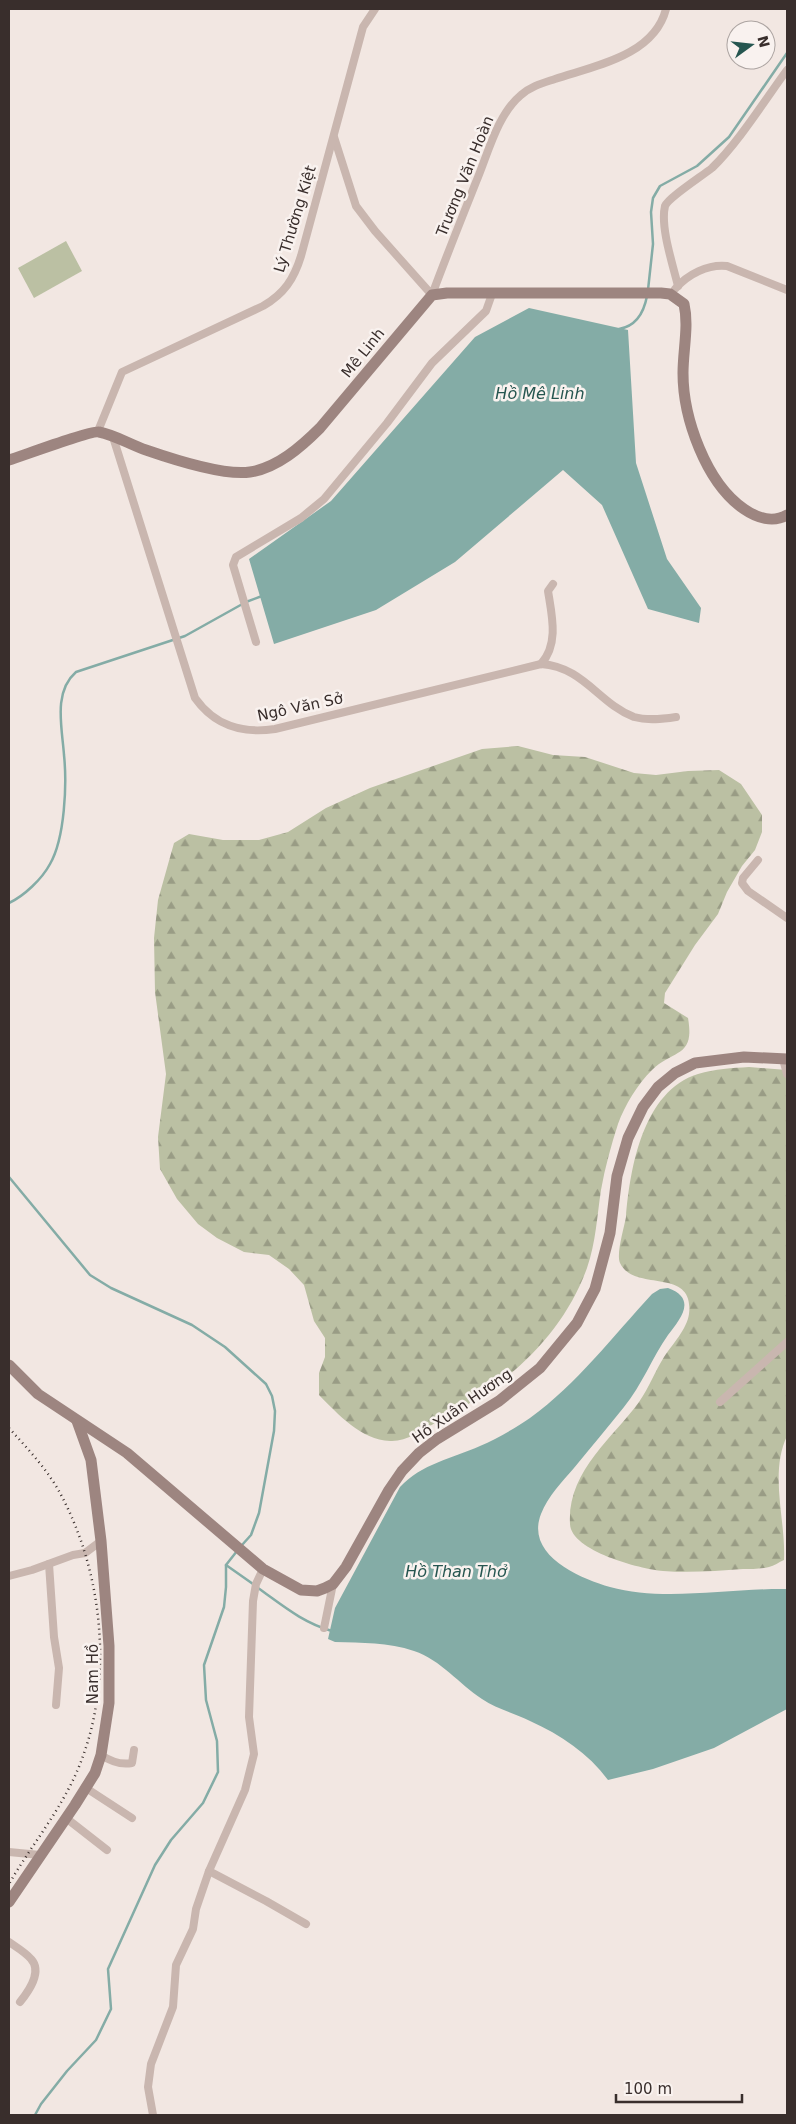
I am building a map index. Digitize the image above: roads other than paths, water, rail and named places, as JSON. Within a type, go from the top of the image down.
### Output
[{"type":"street","name":"Lý Thường Kiệt","points":[[98,431],[122,372],[264,306],[284,291],[297,270],[363,27],[375,9]]},
{"type":"street","name":"Trương Văn Hoàn","points":[[432,295],[493,140],[506,112],[519,96],[535,86],[615,59],[634,50],[653,33],[666,9]]},
{"type":"street","points":[[787,70],[714,166],[670,199],[666,205],[664,223],[670,291],[684,304],[686,314],[683,375],[686,397],[697,442],[707,464],[734,502],[746,511],[768,520],[787,515]]},
{"type":"street","points":[[334,137],[356,206],[375,231],[432,295],[447,292],[492,294],[670,291],[699,271],[712,265],[727,266],[787,290]]},
{"type":"street","points":[[256,642],[233,565],[236,557],[301,518],[324,499],[387,423],[428,368],[486,311],[492,294]]},
{"type":"street","name":"Mê Linh","points":[[98,431],[146,450],[210,468],[241,473],[263,468],[300,447],[320,428],[432,295]]},
{"type":"street","points":[[9,460],[98,431]]},
{"type":"street","name":"Ngô Văn Sở","points":[[113,437],[179,653],[195,698],[208,714],[225,725],[234,729],[260,732],[541,664],[561,667],[572,672],[618,709],[634,717],[653,720],[676,717]]},
{"type":"street","points":[[541,664],[551,650],[552,626],[548,591],[553,584]]},
{"type":"street","points":[[758,860],[743,878],[742,883],[748,891],[787,918]]},
{"type":"street","name":"Hồ Xuân Hương","points":[[333,1584],[346,1567],[389,1490],[402,1471],[419,1453],[437,1439],[499,1401],[540,1368],[577,1323],[595,1289],[603,1261],[610,1233],[617,1176],[628,1138],[643,1107],[658,1087],[675,1073],[695,1063],[744,1057],[785,1059]]},
{"type":"street","points":[[785,1059],[787,1074]]},
{"type":"street","points":[[720,1402],[787,1342]]},
{"type":"street","points":[[9,1365],[38,1394],[128,1453],[260,1566],[301,1590],[317,1592],[333,1584]]},
{"type":"street","name":"Nam Hồ","points":[[9,1902],[86,1788],[101,1755],[109,1703],[109,1646],[101,1542],[91,1460],[77,1421]]},
{"type":"street","points":[[9,1576],[73,1555],[85,1553],[101,1542]]},
{"type":"street","points":[[49,1564],[54,1637],[60,1668],[56,1705]]},
{"type":"street","points":[[153,2115],[148,2087],[151,2064],[173,2007],[176,1965],[193,1929],[196,1909],[208,1871],[245,1790],[254,1754],[249,1717],[253,1601],[260,1566]]},
{"type":"street","points":[[324,1628],[333,1584]]},
{"type":"street","points":[[101,1755],[110,1761],[127,1764],[132,1763],[134,1750]]},
{"type":"street","points":[[86,1788],[132,1818]]},
{"type":"street","points":[[66,1818],[107,1850]]},
{"type":"street","points":[[9,1852],[40,1855]]},
{"type":"street","points":[[208,1871],[306,1924]]},
{"type":"street","points":[[9,1942],[32,1959],[35,1965],[34,1980],[20,2002]]},
{"type":"water","name":"Hồ Mê Linh","points":[[529,308],[628,330],[636,463],[667,559],[701,608],[699,623],[648,609],[602,505],[563,470],[455,562],[376,610],[274,644],[249,559],[331,501],[475,337]]},
{"type":"water","name":"Hồ Than Thở","points":[[668,1288],[682,1298],[684,1310],[681,1316],[662,1344],[630,1399],[547,1501],[541,1514],[538,1529],[541,1541],[548,1553],[570,1571],[610,1587],[652,1594],[787,1589],[787,1709],[714,1748],[653,1769],[608,1780],[592,1761],[563,1739],[541,1726],[487,1702],[424,1655],[394,1646],[335,1642],[328,1639],[335,1608],[400,1487],[408,1479],[427,1467],[486,1443],[530,1418],[579,1375],[652,1294],[660,1289]]},
{"type":"waterway","points":[[648,290],[653,244],[651,212],[653,198],[660,186],[697,166],[729,137],[787,53]]},
{"type":"waterway","points":[[619,329],[631,325],[639,317],[647,296]]},
{"type":"waterway","points":[[9,903],[26,892],[42,875],[50,864],[59,840],[64,811],[65,781],[61,711],[64,689],[69,680],[76,672],[185,636],[246,602],[262,596]]},
{"type":"waterway","points":[[9,1177],[90,1275],[111,1288],[192,1325],[225,1347],[266,1384],[272,1396],[275,1411],[274,1431],[259,1513],[251,1535],[242,1545]]},
{"type":"waterway","points":[[35,2115],[41,2104],[67,2071],[96,2040],[111,2009],[108,1969],[155,1865],[171,1840],[203,1803],[218,1772],[217,1741],[206,1700],[204,1665],[224,1607],[226,1565],[237,1551]]},
{"type":"waterway","points":[[226,1565],[253,1584]]},
{"type":"waterway","points":[[258,1588],[302,1618],[321,1628],[332,1631]]},
{"type":"railway","points":[[9,1428],[49,1476],[60,1493],[76,1527],[88,1563],[96,1601],[100,1640],[99,1678],[94,1717],[84,1753],[69,1788],[9,1884]]}]
